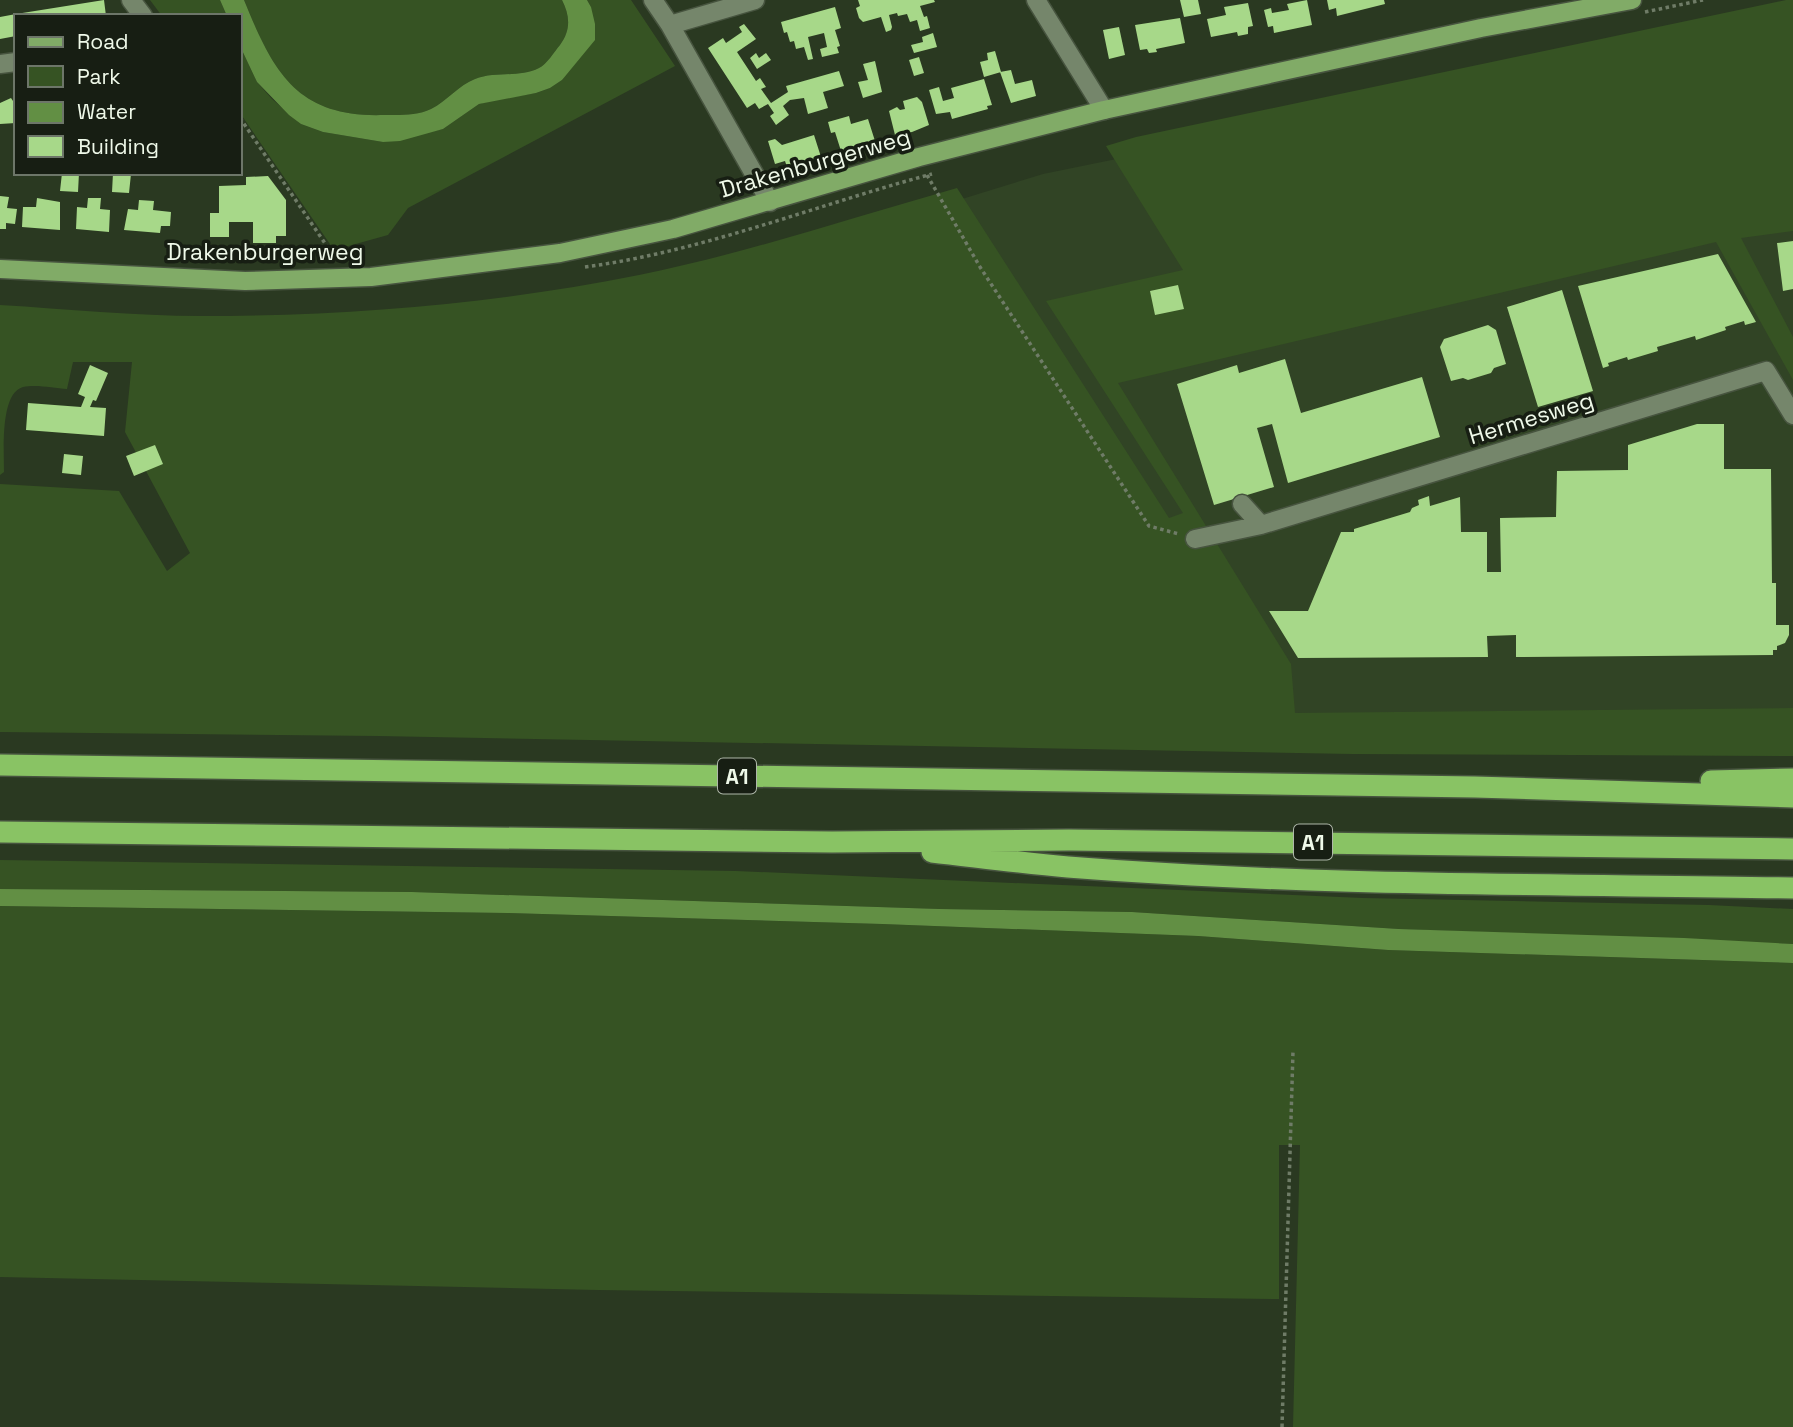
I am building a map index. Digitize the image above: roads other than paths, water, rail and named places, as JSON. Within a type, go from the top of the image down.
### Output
[{"type":"highway","name":"A1","points":[[0,765],[1475,787],[1793,797]]},
{"type":"highway","name":"A1","points":[[1475,787],[1793,779]]},
{"type":"highway","name":"A1","points":[[0,832],[832,842],[1069,840],[1793,849]]},
{"type":"highway","name":"A1","points":[[832,842],[1068,867],[1273,877],[1493,884],[1793,888]]},
{"type":"main road","name":"Drakenburgerweg","points":[[0,269],[245,281],[371,277],[560,253],[673,229],[919,157],[1104,110],[1481,28],[1632,0]]},
{"type":"street","points":[[653,0],[771,202]]},
{"type":"street","points":[[670,25],[755,0]]},
{"type":"street","points":[[1036,0],[1104,110]]},
{"type":"street","name":"Hermesweg","points":[[1195,538],[1261,525],[1766,371],[1793,415]]},
{"type":"street","points":[[1242,504],[1261,525]]},
{"type":"water","points":[[220,0],[244,0],[266,48],[292,85],[309,99],[329,108],[354,114],[420,113],[437,106],[475,79],[523,73],[539,68],[550,58],[566,34],[568,17],[562,0],[587,0],[595,24],[595,40],[562,80],[550,88],[479,104],[443,129],[400,141],[383,142],[323,132],[301,124],[289,115],[257,82],[242,50],[242,14],[226,14]]},
{"type":"water","points":[[0,889],[412,892],[940,909],[1132,912],[1399,929],[1793,944],[1793,963],[1388,950],[1198,936],[882,924],[507,913],[0,906]]}]
